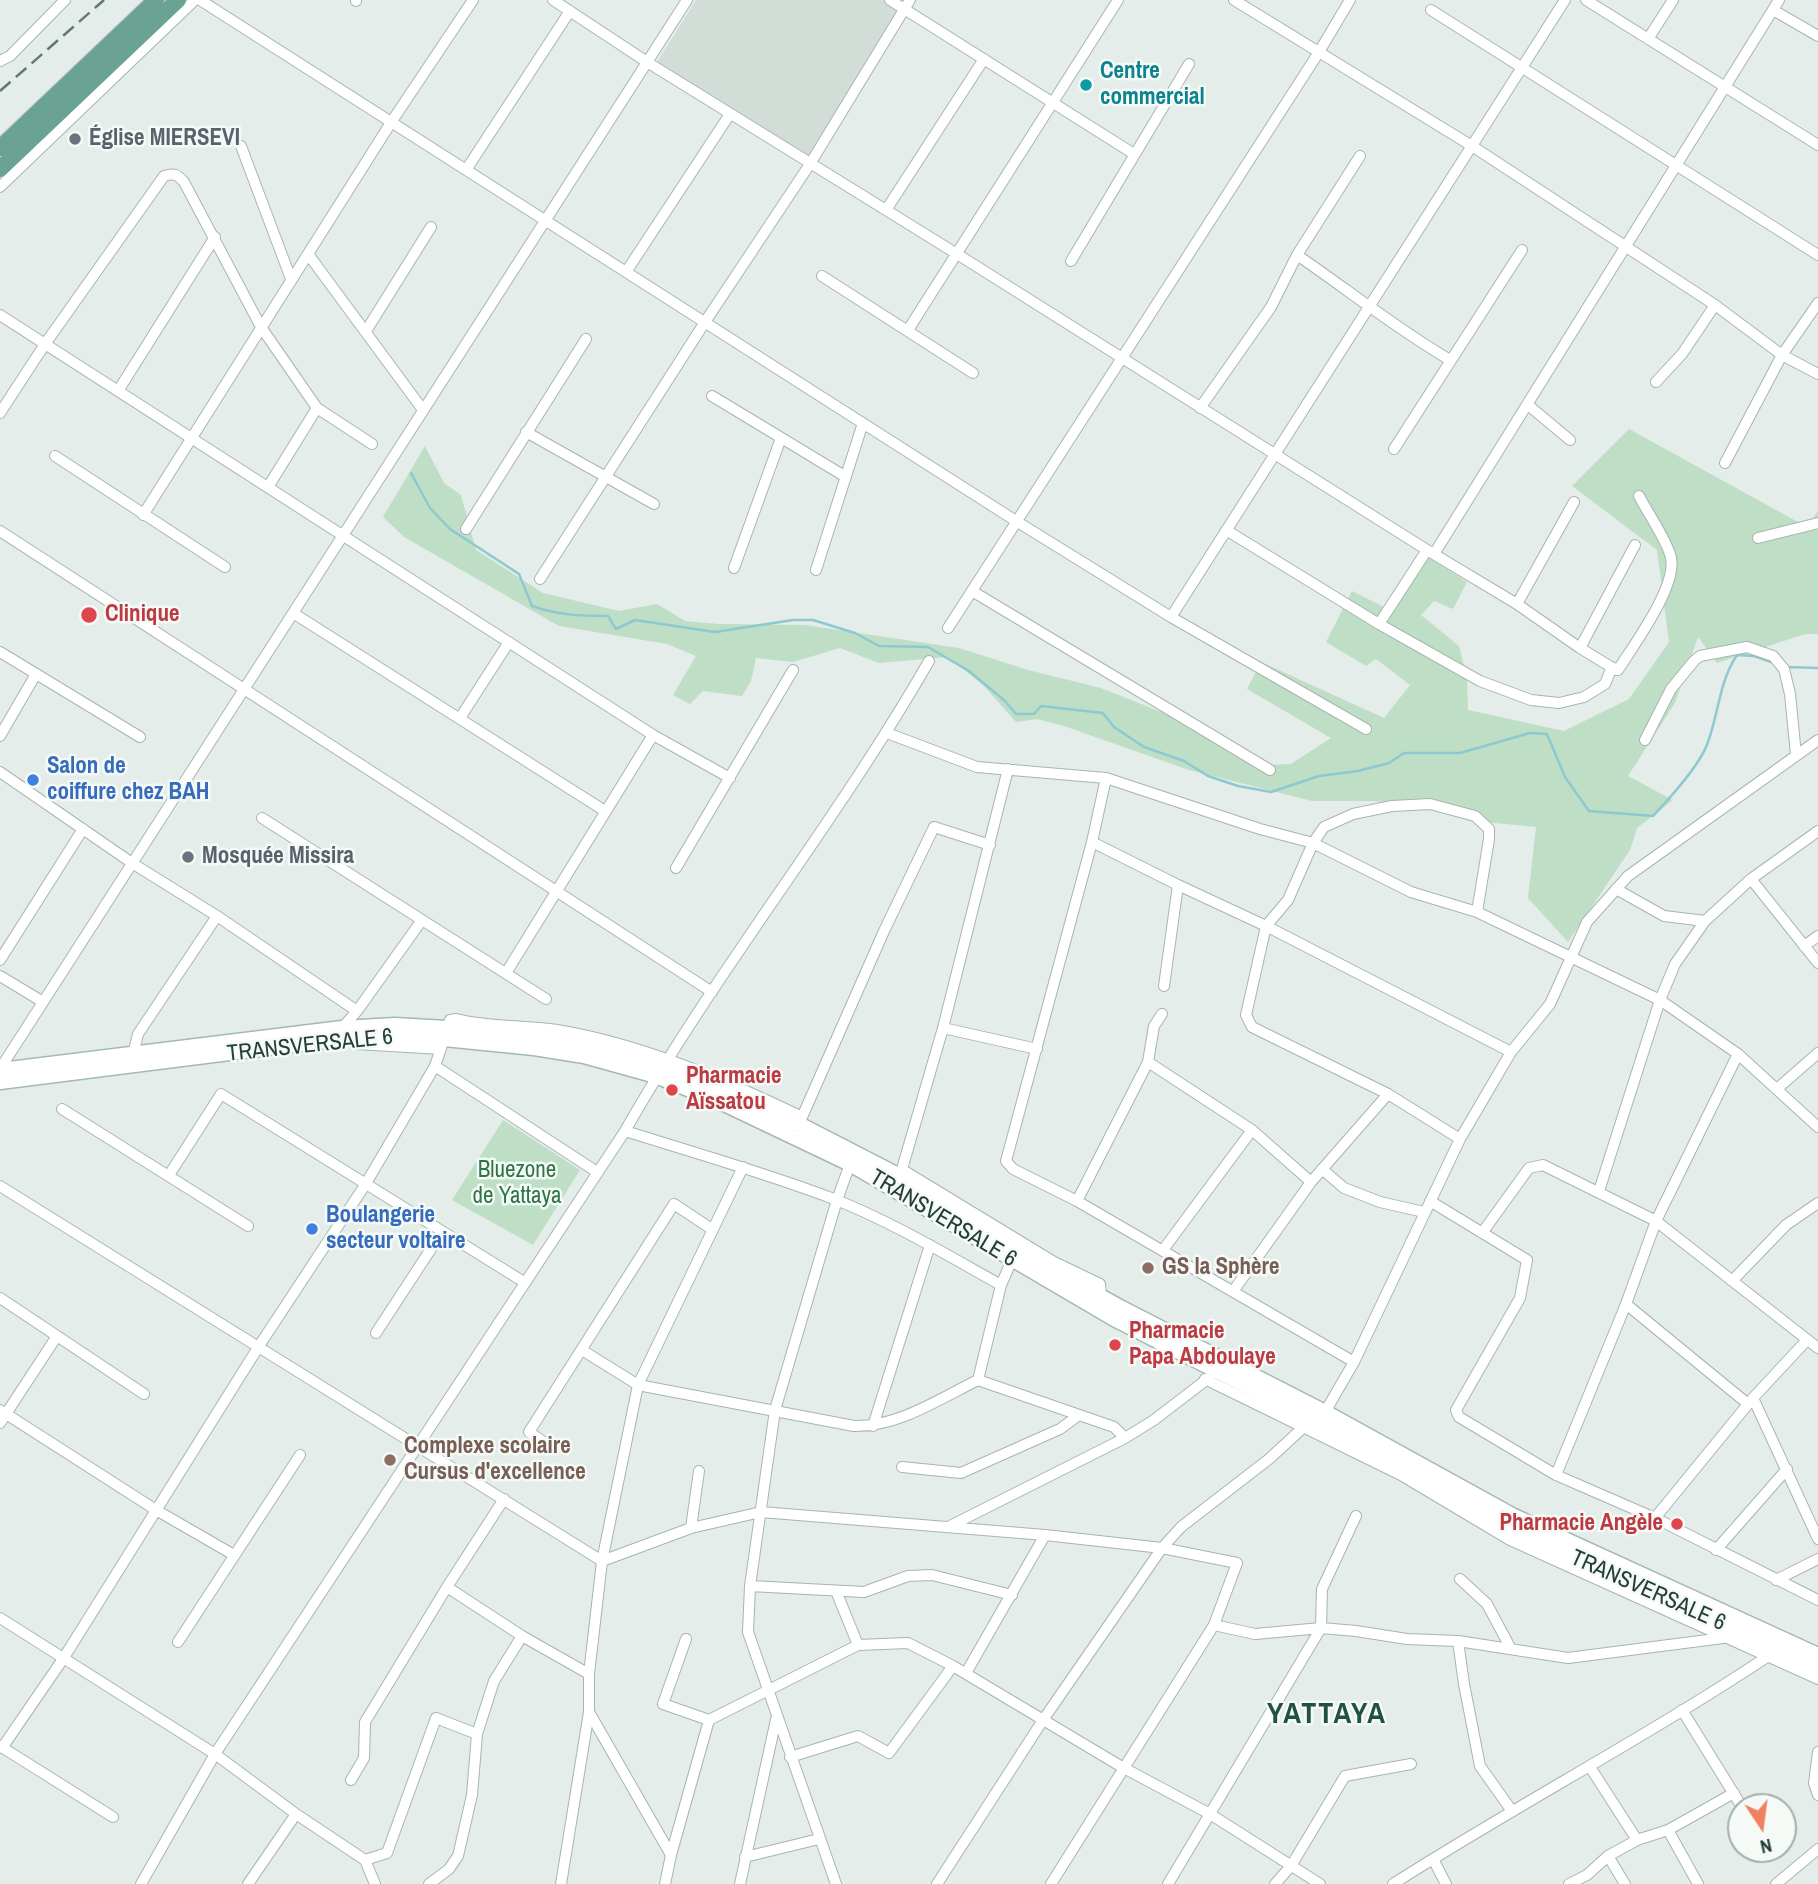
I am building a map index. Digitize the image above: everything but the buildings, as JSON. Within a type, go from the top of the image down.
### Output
[{"type":"main road","points":[[0,148],[156,0]]},
{"type":"main road","points":[[0,169],[178,0]]},
{"type":"main road","name":"TRANSVERSALE 6","points":[[0,1070],[342,1028],[395,1025],[444,1039],[556,1035],[662,1068],[801,1121],[901,1173],[1114,1319],[1211,1376],[1313,1420],[1818,1656]]},
{"type":"main road","name":"TRANSVERSALE 6","points":[[0,1082],[340,1039],[392,1036],[534,1048],[662,1068],[720,1102],[850,1164],[1011,1247],[1480,1516],[1507,1526],[1592,1572],[1732,1635],[1774,1653],[1818,1667]]},
{"type":"street","points":[[0,61],[10,57],[65,0]]},
{"type":"street","points":[[0,187],[195,0]]},
{"type":"street","points":[[200,0],[1016,522],[1171,617],[1366,729]]},
{"type":"street","points":[[143,515],[392,121],[473,0]]},
{"type":"street","points":[[553,0],[647,62],[1517,604],[1580,648],[1618,670],[1654,616],[1671,574],[1671,556],[1639,496]]},
{"type":"street","points":[[0,1070],[687,0]]},
{"type":"street","points":[[890,0],[907,4],[984,59],[1134,154]]},
{"type":"street","points":[[908,330],[1118,0]]},
{"type":"street","points":[[1234,0],[1472,146],[1715,305],[1782,355],[1818,374]]},
{"type":"street","points":[[948,628],[1350,0]]},
{"type":"street","points":[[1171,617],[1565,0]]},
{"type":"street","points":[[1586,0],[1818,145]]},
{"type":"street","points":[[1648,39],[1673,0]]},
{"type":"street","points":[[1379,624],[1528,405],[1624,246],[1779,0]]},
{"type":"street","points":[[540,579],[810,164],[907,4]]},
{"type":"street","points":[[1431,10],[1818,256]]},
{"type":"street","points":[[1773,10],[1818,36]]},
{"type":"street","points":[[466,170],[570,11]]},
{"type":"street","points":[[886,210],[984,59]]},
{"type":"street","points":[[1071,261],[1189,64]]},
{"type":"street","points":[[626,272],[730,114]]},
{"type":"street","points":[[241,146],[291,279]]},
{"type":"street","points":[[1200,408],[1271,307],[1297,255],[1360,156]]},
{"type":"street","points":[[0,413],[45,344],[164,176],[172,173],[184,182],[261,327],[317,408],[372,444]]},
{"type":"street","points":[[366,331],[431,228]]},
{"type":"street","points":[[118,391],[215,237]]},
{"type":"street","points":[[1394,449],[1522,250]]},
{"type":"street","points":[[308,254],[423,410]]},
{"type":"street","points":[[1297,255],[1370,305],[1409,336],[1450,360]]},
{"type":"street","points":[[822,276],[973,373]]},
{"type":"street","points":[[1725,463],[1782,355],[1818,303]]},
{"type":"street","points":[[1656,382],[1682,354],[1715,305]]},
{"type":"street","points":[[0,316],[653,735],[730,778]]},
{"type":"street","points":[[466,529],[586,339]]},
{"type":"street","points":[[712,396],[846,477]]},
{"type":"street","points":[[1528,405],[1570,440]]},
{"type":"street","points":[[268,487],[317,408]]},
{"type":"street","points":[[816,570],[863,423]]},
{"type":"street","points":[[526,432],[654,505]]},
{"type":"street","points":[[734,568],[781,438]]},
{"type":"street","points":[[55,456],[225,567]]},
{"type":"street","points":[[1517,604],[1574,502]]},
{"type":"street","points":[[1758,538],[1818,523]]},
{"type":"street","points":[[1226,530],[1379,624],[1480,681],[1531,700],[1559,703],[1584,697],[1605,684],[1612,667]]},
{"type":"street","points":[[0,531],[712,992]]},
{"type":"street","points":[[1580,648],[1635,545]]},
{"type":"street","points":[[972,591],[1270,770]]},
{"type":"street","points":[[293,613],[606,811]]},
{"type":"street","points":[[460,718],[509,642]]},
{"type":"street","points":[[1645,740],[1671,689],[1693,661],[1700,656],[1747,647],[1773,656],[1784,669],[1790,694],[1796,755]]},
{"type":"street","points":[[0,652],[140,737]]},
{"type":"street","points":[[141,1884],[215,1754],[625,1131],[712,992],[887,733],[929,661]]},
{"type":"street","points":[[676,868],[793,670]]},
{"type":"street","points":[[0,736],[36,674]]},
{"type":"street","points":[[887,733],[977,767],[1106,778],[1260,829],[1313,843],[1411,892],[1477,912],[1660,1000],[1738,1054],[1818,1127]]},
{"type":"street","points":[[506,973],[653,735]]},
{"type":"street","points":[[937,1884],[1043,1720],[1162,1548],[1181,1527],[1269,1460],[1313,1420],[1354,1362],[1460,1139],[1511,1052],[1550,1004],[1587,922],[1628,876],[1818,740]]},
{"type":"street","points":[[901,1173],[943,1028],[1008,769]]},
{"type":"street","points":[[0,772],[132,863],[357,1011]]},
{"type":"street","points":[[1106,778],[1092,842],[1006,1161],[1013,1169],[1077,1201],[1354,1362]]},
{"type":"street","points":[[1460,1139],[1388,1094],[1252,1027],[1246,1015],[1266,926],[1288,900],[1313,843],[1324,827],[1353,814],[1392,806],[1430,804],[1475,817],[1489,828],[1477,912]]},
{"type":"street","points":[[262,818],[546,999]]},
{"type":"street","points":[[801,1121],[884,930],[934,827],[990,845]]},
{"type":"street","points":[[0,960],[83,829]]},
{"type":"street","points":[[1599,1191],[1660,1000],[1675,964],[1705,921],[1751,879],[1818,831]]},
{"type":"street","points":[[1092,842],[1266,926],[1511,1052]]},
{"type":"street","points":[[1751,879],[1818,963]]},
{"type":"street","points":[[1164,986],[1178,885]]},
{"type":"street","points":[[1616,889],[1664,916],[1705,921]]},
{"type":"street","points":[[133,1055],[138,1034],[216,916]]},
{"type":"street","points":[[342,1028],[422,920]]},
{"type":"street","points":[[1804,946],[1818,936]]},
{"type":"street","points":[[0,976],[43,1002]]},
{"type":"street","points":[[1077,1201],[1148,1062],[1154,1026],[1162,1014]]},
{"type":"street","points":[[943,1028],[1037,1049]]},
{"type":"street","points":[[113,1817],[1,1747],[63,1659],[259,1346],[365,1185],[435,1066],[444,1039]]},
{"type":"street","points":[[1777,1088],[1818,1052]]},
{"type":"street","points":[[1556,1475],[1626,1304],[1656,1221],[1738,1054]]},
{"type":"street","points":[[1148,1062],[1252,1130],[1311,1182]]},
{"type":"street","points":[[435,1066],[597,1172]]},
{"type":"street","points":[[169,1175],[221,1094],[524,1282]]},
{"type":"street","points":[[1234,1290],[1311,1182],[1388,1094]]},
{"type":"street","points":[[62,1110],[248,1226]]},
{"type":"street","points":[[1163,1250],[1252,1130]]},
{"type":"street","points":[[625,1131],[743,1167],[836,1200],[930,1245],[1001,1285]]},
{"type":"street","points":[[836,1884],[748,1632],[750,1586],[775,1410],[836,1200],[850,1164]]},
{"type":"street","points":[[1482,1233],[1529,1168],[1543,1166],[1656,1221],[1818,1348]]},
{"type":"street","points":[[561,1884],[589,1712],[589,1674],[602,1561],[638,1385],[743,1167]]},
{"type":"street","points":[[1322,1169],[1344,1188],[1380,1202],[1424,1212]]},
{"type":"street","points":[[0,1186],[602,1561]]},
{"type":"street","points":[[1430,1201],[1527,1260],[1520,1298],[1456,1410],[1460,1417],[1556,1475],[1655,1518],[1818,1601]]},
{"type":"street","points":[[1732,1281],[1786,1225],[1818,1203]]},
{"type":"street","points":[[548,1445],[529,1432],[674,1204],[713,1230]]},
{"type":"street","points":[[376,1332],[442,1232]]},
{"type":"street","points":[[873,1426],[930,1245]]},
{"type":"street","points":[[978,1380],[1011,1247]]},
{"type":"street","points":[[0,1298],[144,1394]]},
{"type":"street","points":[[1626,1304],[1751,1401],[1787,1469],[1818,1538]]},
{"type":"street","points":[[57,1336],[2,1415],[234,1555]]},
{"type":"street","points":[[1655,1518],[1751,1401],[1807,1340]]},
{"type":"street","points":[[582,1350],[638,1385],[854,1426],[873,1426],[893,1421],[978,1380],[1114,1427],[1125,1438]]},
{"type":"street","points":[[947,1527],[1125,1438],[1154,1420],[1211,1376]]},
{"type":"street","points":[[902,1467],[961,1473],[1060,1429],[1079,1415]]},
{"type":"street","points":[[178,1642],[300,1455]]},
{"type":"street","points":[[1716,1550],[1787,1469]]},
{"type":"street","points":[[691,1528],[699,1471]]},
{"type":"street","points":[[351,1780],[364,1758],[365,1722],[504,1499]]},
{"type":"street","points":[[602,1561],[691,1528],[761,1512],[1045,1535],[1162,1548],[1237,1563],[1214,1625],[1122,1767],[1051,1884]]},
{"type":"street","points":[[1168,1884],[1321,1628],[1322,1589],[1356,1516]]},
{"type":"street","points":[[965,1673],[1045,1535]]},
{"type":"street","points":[[1776,1580],[1818,1559]]},
{"type":"street","points":[[750,1586],[864,1592],[908,1576],[932,1575],[1012,1595]]},
{"type":"street","points":[[1460,1579],[1487,1604],[1511,1649]]},
{"type":"street","points":[[447,1587],[522,1636],[589,1674]]},
{"type":"street","points":[[836,1591],[858,1645]]},
{"type":"street","points":[[0,1618],[215,1754],[296,1814],[365,1860],[375,1884]]},
{"type":"street","points":[[1214,1625],[1255,1634],[1321,1628],[1356,1630],[1407,1639],[1458,1641],[1568,1658],[1732,1635]]},
{"type":"street","points":[[429,1884],[449,1869],[458,1856],[472,1795],[477,1734],[494,1681],[522,1636]]},
{"type":"street","points":[[686,1639],[663,1704],[709,1720],[858,1645],[908,1643],[953,1666],[1122,1767],[1210,1814],[1320,1884]]},
{"type":"street","points":[[1458,1641],[1480,1766],[1512,1811]]},
{"type":"street","points":[[1393,1884],[1774,1653],[1818,1679]]},
{"type":"street","points":[[790,1757],[858,1736],[890,1753],[953,1666]]},
{"type":"street","points":[[1682,1710],[1734,1793]]},
{"type":"street","points":[[589,1712],[671,1854]]},
{"type":"street","points":[[740,1884],[777,1714]]},
{"type":"street","points":[[365,1860],[387,1853],[436,1718],[477,1734]]},
{"type":"street","points":[[664,1884],[709,1720]]},
{"type":"street","points":[[1818,1752],[1814,1783],[1818,1795]]},
{"type":"street","points":[[1275,1884],[1291,1866],[1345,1776],[1411,1764]]},
{"type":"street","points":[[1590,1767],[1637,1840]]},
{"type":"street","points":[[1569,1884],[1587,1875],[1608,1856],[1637,1840],[1668,1830],[1727,1797]]},
{"type":"street","points":[[248,1884],[296,1814]]},
{"type":"street","points":[[1668,1830],[1698,1884]]},
{"type":"street","points":[[745,1857],[819,1839]]},
{"type":"street","points":[[1776,1884],[1818,1849]]},
{"type":"street","points":[[1608,1856],[1625,1884]]},
{"type":"street","points":[[1433,1859],[1446,1884]]},
{"type":"shaded area","points":[[696,0],[885,0],[901,10],[809,160],[656,64]]},
{"type":"green space","points":[[1629,429],[1807,527],[1818,511],[1818,634],[1805,634],[1717,663],[1698,637],[1675,703],[1628,776],[1673,800],[1637,828],[1630,850],[1568,942],[1528,898],[1536,827],[1485,822],[1433,807],[1372,801],[1312,801],[1189,770],[1064,726],[1037,719],[1016,722],[984,686],[948,657],[879,663],[840,648],[793,662],[756,658],[751,681],[742,696],[703,691],[690,704],[673,695],[696,656],[667,644],[559,626],[404,537],[383,517],[425,446],[444,483],[461,495],[476,550],[543,593],[619,611],[657,604],[685,621],[805,625],[959,648],[1028,670],[1101,688],[1174,717],[1228,748],[1270,765],[1291,764],[1331,738],[1247,689],[1261,662],[1384,718],[1410,685],[1376,659],[1366,666],[1326,642],[1352,591],[1384,607],[1420,552],[1467,582],[1453,609],[1434,601],[1421,615],[1459,646],[1467,679],[1468,710],[1564,731],[1629,699],[1669,642],[1657,550],[1572,486]]},
{"type":"green space","name":"Bluezone de Yattaya","points":[[503,1120],[580,1170],[533,1245],[452,1200]]},
{"type":"waterway","points":[[411,473],[430,508],[450,529],[519,574],[532,606],[569,614],[608,616],[616,629],[635,620],[715,632],[793,620],[813,620],[855,633],[879,646],[928,647],[969,671],[1005,701],[1016,714],[1034,714],[1041,706],[1103,713],[1114,727],[1144,747],[1184,761],[1208,776],[1238,786],[1271,792],[1319,776],[1358,771],[1389,763],[1404,753],[1460,753],[1530,733],[1547,734],[1565,777],[1589,811],[1653,816],[1684,781],[1704,751],[1726,676],[1737,655],[1754,656],[1774,663]]},
{"type":"waterway","points":[[1787,667],[1818,668]]},
{"type":"railway","points":[[0,91],[104,0]]},
{"type":"place","name":"Centre commercial","points":[[1086,85]]},
{"type":"place","name":"Église MIERSEVI","points":[[75,139]]},
{"type":"place","name":"Clinique","points":[[89,615]]},
{"type":"place","name":"Salon de coiffure chez BAH","points":[[33,780]]},
{"type":"place","name":"Mosquée Missira","points":[[188,857]]},
{"type":"place","name":"Pharmacie Aïssatou","points":[[672,1090]]},
{"type":"place","name":"Boulangerie secteur voltaire","points":[[312,1229]]},
{"type":"place","name":"GS la Sphère","points":[[1148,1268]]},
{"type":"place","name":"Pharmacie Papa Abdoulaye","points":[[1115,1345]]},
{"type":"place","name":"Complexe scolaire Cursus d'excellence","points":[[390,1460]]},
{"type":"place","name":"Pharmacie Angèle","points":[[1677,1524]]},
{"type":"district","name":"YATTAYA","points":[[1327,1715]]}]
